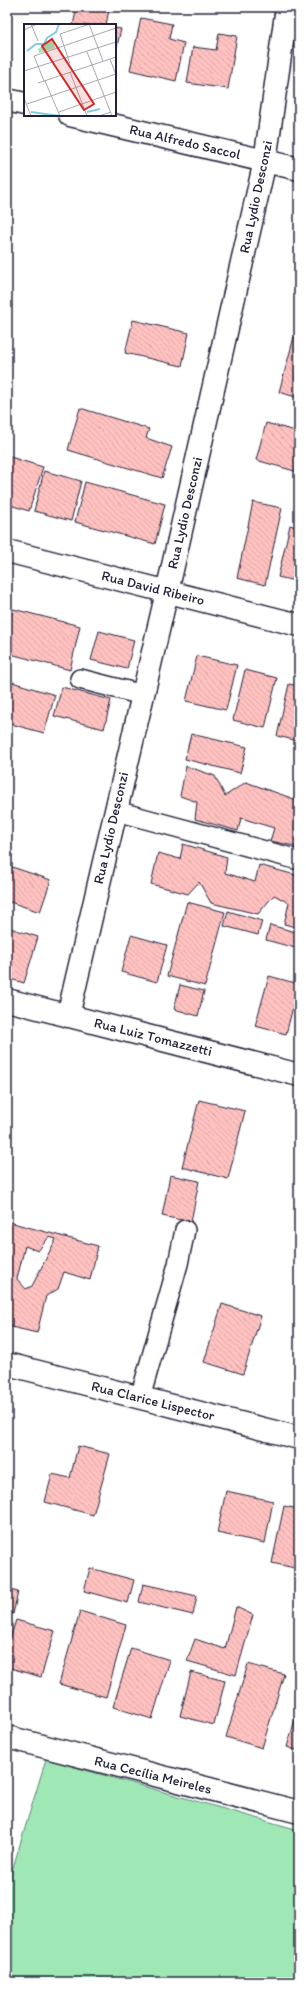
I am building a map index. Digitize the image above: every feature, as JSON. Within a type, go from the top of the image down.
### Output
[{"type":"street","name":"Rua Lydio Desconzi","points":[[68,1016],[167,592],[265,161],[287,7]]},
{"type":"street","points":[[7,100],[24,104]]},
{"type":"street","name":"Rua Alfredo Saccol","points":[[74,116],[299,168]]},
{"type":"street","name":"Rua David Ribeiro","points":[[7,551],[299,625]]},
{"type":"street","name":"Rua Luiz Tomazzetti","points":[[7,1000],[299,1075]]},
{"type":"street","name":"Rua Clarice Lispector","points":[[7,1364],[299,1438]]},
{"type":"street","name":"Rua Cecília Meireles","points":[[7,1737],[299,1812]]},
{"type":"lane","points":[[80,679],[143,696]]},
{"type":"lane","points":[[116,811],[295,859]]},
{"type":"lane","points":[[140,1398],[178,1264],[185,1230]]},
{"type":"green space","points":[[46,1759],[299,1830],[299,1982],[7,1982],[7,1887]]},
{"type":"building","points":[[77,7],[93,7],[109,10],[106,24],[73,24]]},
{"type":"building","points":[[141,18],[172,24],[169,39],[184,43],[176,81],[130,70]]},
{"type":"building","points":[[116,28],[121,29],[116,51]]},
{"type":"building","points":[[219,33],[237,36],[228,89],[187,83],[193,47],[216,50]]},
{"type":"building","points":[[133,320],[189,333],[182,366],[125,353]]},
{"type":"building","points":[[294,337],[299,338],[299,398],[279,392]]},
{"type":"building","points":[[80,408],[149,429],[146,438],[172,447],[162,478],[68,450]]},
{"type":"building","points":[[266,423],[299,432],[298,472],[256,460]]},
{"type":"building","points":[[7,456],[43,467],[29,511],[7,504]]},
{"type":"building","points":[[44,471],[81,481],[71,521],[34,511]]},
{"type":"building","points":[[85,482],[165,504],[155,544],[75,522]]},
{"type":"building","points":[[253,502],[282,508],[265,585],[237,578]]},
{"type":"building","points":[[290,525],[299,528],[299,582],[278,577]]},
{"type":"building","points":[[13,609],[80,626],[70,670],[7,653],[7,633]]},
{"type":"building","points":[[99,631],[134,640],[127,669],[91,660]]},
{"type":"building","points":[[197,656],[237,665],[226,710],[186,701]]},
{"type":"building","points":[[245,670],[277,678],[265,728],[233,720]]},
{"type":"building","points":[[12,682],[55,695],[44,733],[7,723],[7,698]]},
{"type":"building","points":[[289,684],[299,686],[299,741],[277,736]]},
{"type":"building","points":[[62,687],[111,700],[104,729],[54,716]]},
{"type":"building","points":[[191,734],[247,747],[240,773],[185,759]]},
{"type":"building","points":[[186,766],[215,776],[225,796],[246,782],[294,799],[299,805],[299,847],[270,841],[274,828],[241,818],[238,831],[195,819],[197,802],[180,796]]},
{"type":"building","points":[[183,844],[227,857],[225,873],[255,882],[259,865],[299,876],[299,928],[284,924],[289,903],[274,895],[258,914],[211,903],[199,882],[188,894],[151,884],[158,853],[180,859]]},
{"type":"building","points":[[12,867],[51,880],[40,912],[7,901],[7,882]]},
{"type":"building","points":[[187,902],[225,912],[205,986],[167,976]]},
{"type":"building","points":[[228,911],[262,921],[258,935],[224,926]]},
{"type":"building","points":[[270,925],[299,933],[299,949],[266,940]]},
{"type":"building","points":[[7,927],[38,937],[24,983],[7,978]]},
{"type":"building","points":[[131,935],[167,945],[157,982],[121,972]]},
{"type":"building","points":[[269,976],[299,984],[286,1034],[255,1026]]},
{"type":"building","points":[[180,985],[204,991],[198,1016],[174,1009]]},
{"type":"building","points":[[199,1100],[245,1111],[228,1179],[182,1167]]},
{"type":"building","points":[[170,1175],[199,1181],[191,1222],[162,1216]]},
{"type":"building","points":[[9,1222],[98,1246],[90,1280],[64,1272],[58,1289],[46,1296],[37,1333],[7,1326],[7,1229]],"holes":[[[49,1237],[56,1239],[32,1286],[26,1289],[17,1279],[25,1246],[38,1251]]]},
{"type":"building","points":[[222,1304],[261,1316],[243,1374],[204,1362]]},
{"type":"building","points":[[78,1446],[110,1454],[93,1515],[45,1502],[52,1474],[70,1478]]},
{"type":"building","points":[[226,1491],[273,1501],[265,1543],[217,1533]]},
{"type":"building","points":[[284,1506],[299,1509],[299,1569],[272,1563]]},
{"type":"building","points":[[90,1568],[134,1580],[128,1603],[84,1591]]},
{"type":"building","points":[[143,1584],[197,1596],[193,1615],[139,1602]]},
{"type":"building","points":[[7,1589],[18,1592],[13,1614],[7,1612]]},
{"type":"building","points":[[236,1607],[253,1615],[236,1675],[187,1661],[195,1639],[225,1649]]},
{"type":"building","points":[[80,1611],[126,1625],[106,1697],[59,1684]]},
{"type":"building","points":[[16,1620],[55,1631],[41,1677],[7,1667],[7,1648]]},
{"type":"building","points":[[131,1648],[170,1660],[152,1719],[113,1707]]},
{"type":"building","points":[[248,1664],[284,1674],[262,1748],[226,1737]]},
{"type":"building","points":[[191,1672],[225,1681],[214,1725],[180,1716]]},
{"type":"building","points":[[299,1706],[299,1751],[287,1747]]}]
